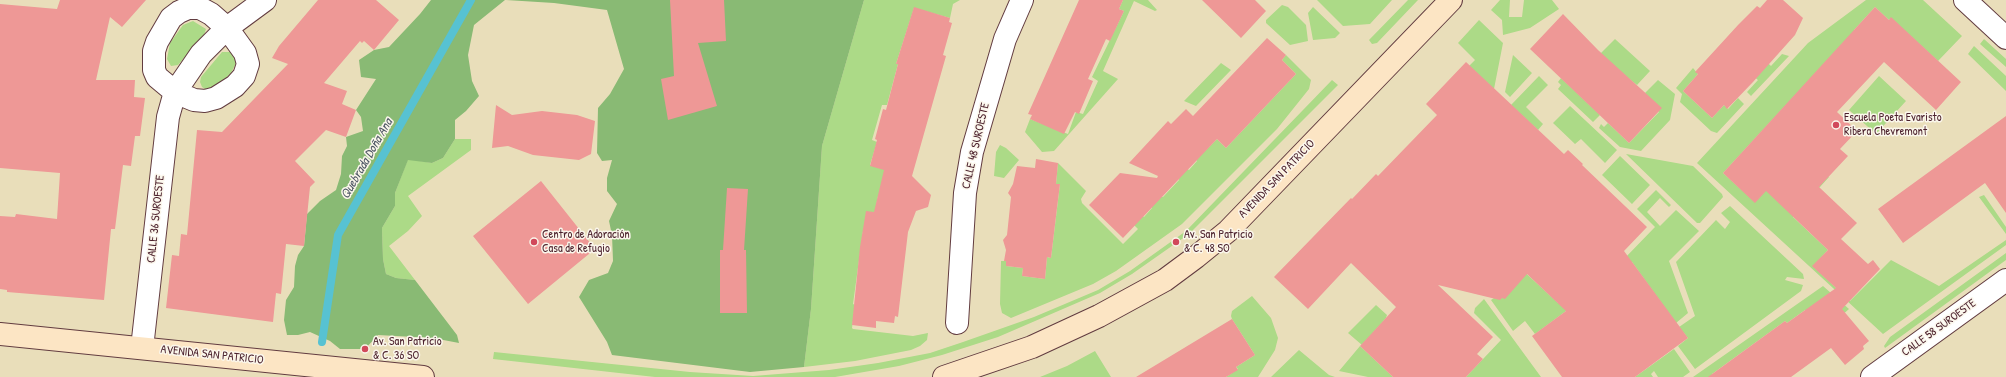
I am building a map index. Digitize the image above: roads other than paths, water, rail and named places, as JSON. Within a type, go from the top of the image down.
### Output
[{"type":"street","name":"CALLE 36 SUROESTE","points":[[142,348],[168,118],[175,92],[201,54],[228,28],[265,0]]},
{"type":"street","name":"CALLE 48 SUROESTE","points":[[957,323],[965,192],[972,152],[1005,39],[1022,0]]},
{"type":"street","name":"AVENIDA SAN PATRICIO","points":[[954,376],[1032,347],[1099,316],[1165,280],[1196,257],[1228,231],[1451,0]]},
{"type":"street","points":[[1965,0],[2006,38]]},
{"type":"street","points":[[200,8],[211,14],[228,28],[245,53],[248,64],[244,76],[235,86],[216,98],[194,100],[175,92],[157,77],[154,70],[154,51],[157,42],[172,18],[183,10],[200,8]]},
{"type":"street","name":"CALLE 58 SUROESTE","points":[[1872,377],[2006,280]]},
{"type":"street","name":"AVENIDA SAN PATRICIO","points":[[0,334],[423,377]]},
{"type":"waterway","name":"Quebrada Doña Ana","points":[[322,342],[338,235],[471,0]]},
{"type":"place","name":"Escuela Poeta Evaristo Ribera Chevremont","points":[[1836,125]]},
{"type":"place","name":"Centro de Adoración Casa de Refugio","points":[[534,242]]},
{"type":"place","name":"Av. San Patricio & C. 48 SO","points":[[1176,242]]},
{"type":"place","name":"Av. San Patricio & C. 36 SO","points":[[365,349]]}]
